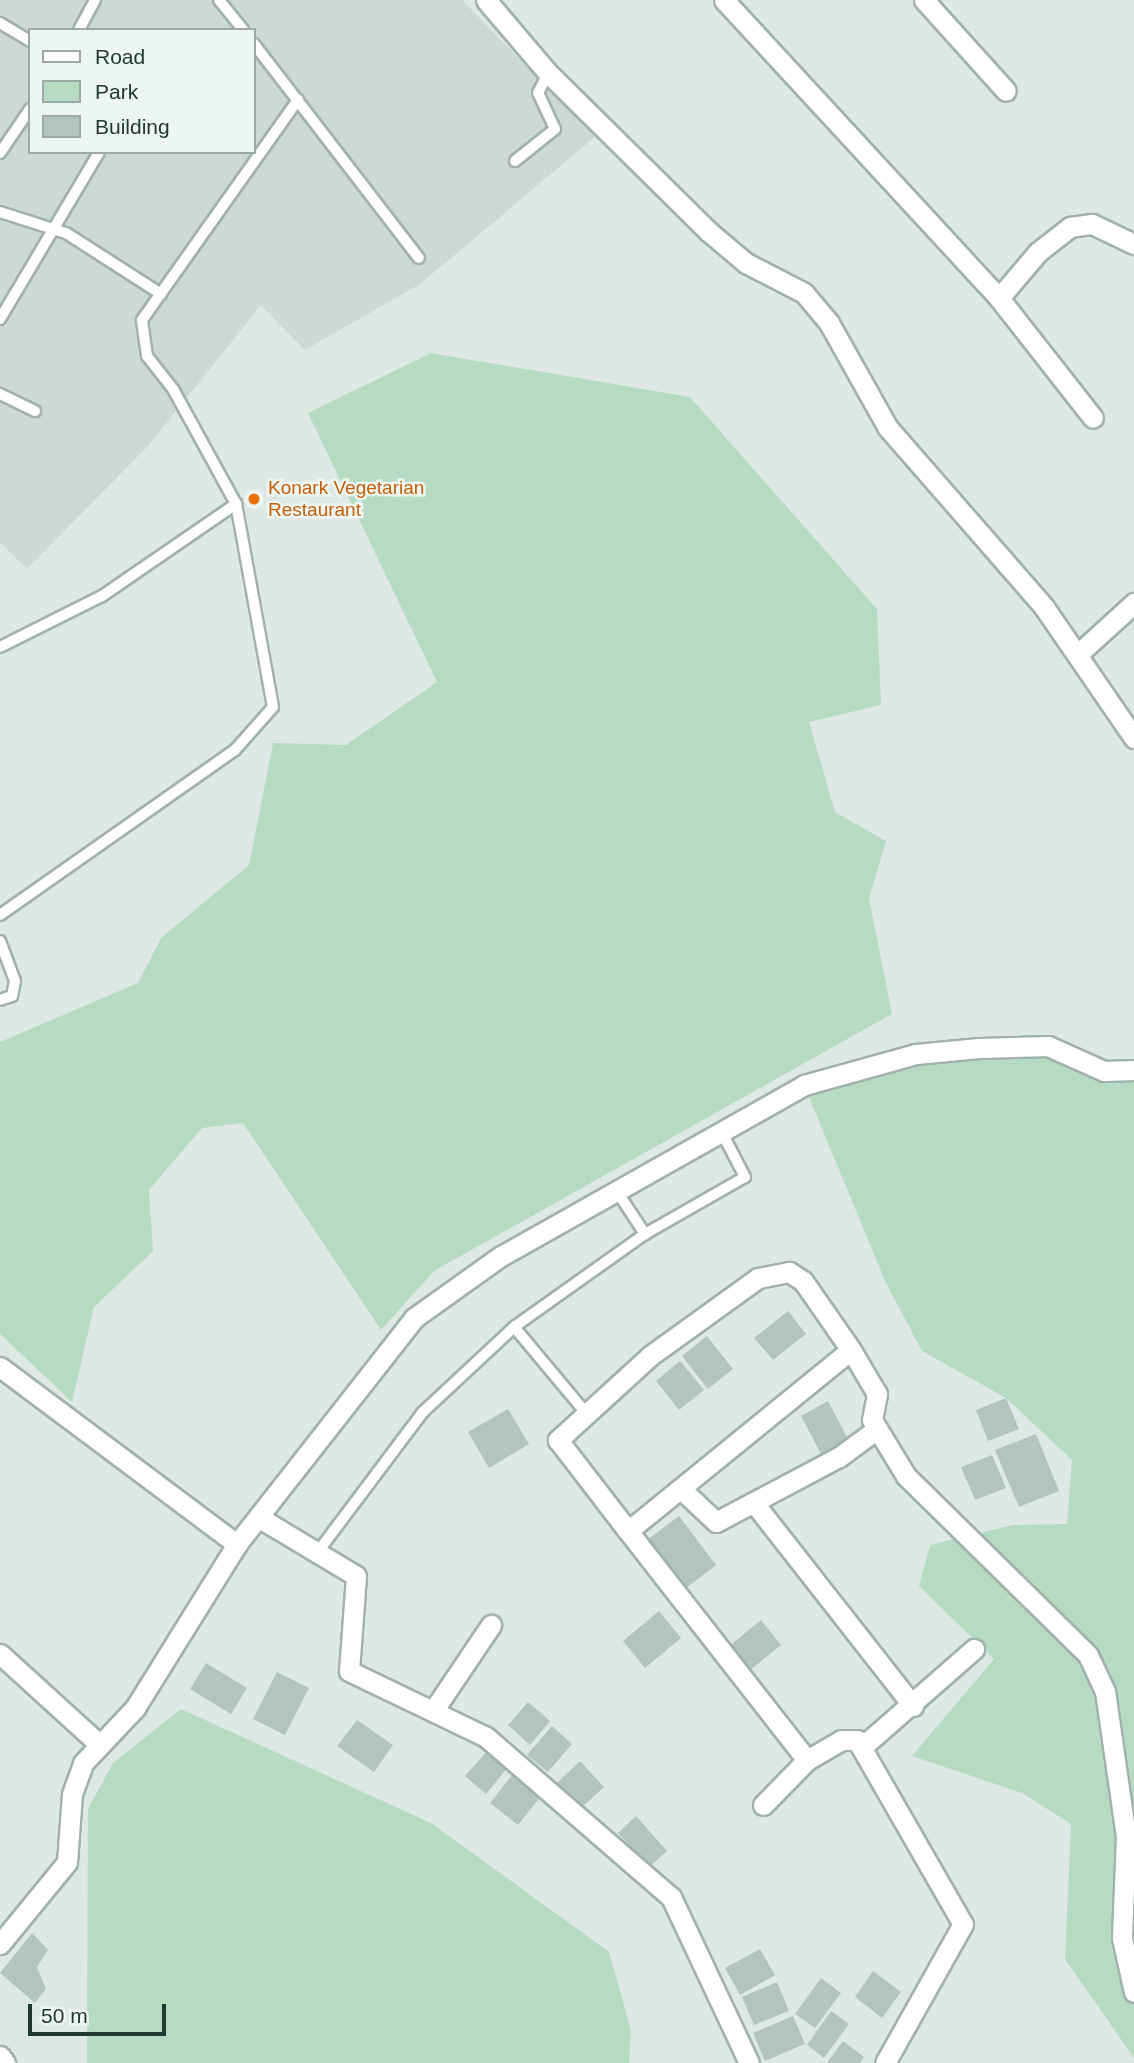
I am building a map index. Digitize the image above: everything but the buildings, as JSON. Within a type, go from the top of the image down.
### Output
[{"type":"street","points":[[486,0],[548,73],[708,231],[746,263],[804,293],[829,323],[888,428],[997,549],[1078,654],[1133,735]]},
{"type":"street","points":[[924,0],[1006,91]]},
{"type":"street","points":[[727,1],[999,298],[1093,418]]},
{"type":"street","points":[[999,298],[1038,251],[1070,227],[1092,224],[1134,244]]},
{"type":"street","points":[[1078,654],[1134,603]]},
{"type":"street","points":[[0,1944],[67,1862],[72,1794],[83,1763],[135,1708],[237,1544],[414,1318],[501,1256],[804,1085],[916,1054],[1048,1046],[1104,1071],[1134,1070]]},
{"type":"street","points":[[807,1760],[558,1440],[650,1356],[774,1271],[803,1281],[851,1350],[877,1394],[877,1429],[906,1476],[1088,1654],[1105,1691],[1126,1837],[1122,1938],[1134,1992]]},
{"type":"street","points":[[628,1531],[851,1350]]},
{"type":"street","points":[[0,1367],[237,1544]]},
{"type":"street","points":[[681,1489],[716,1522],[754,1503],[877,1429]]},
{"type":"street","points":[[754,1503],[913,1706]]},
{"type":"street","points":[[258,1517],[356,1576],[349,1671],[486,1737],[671,1897],[749,2063]]},
{"type":"street","points":[[433,1712],[491,1625]]},
{"type":"street","points":[[862,1747],[913,1706],[974,1649]]},
{"type":"street","points":[[0,1654],[100,1745]]},
{"type":"street","points":[[763,1805],[807,1760],[849,1737],[862,1747],[963,1924],[885,2063]]},
{"type":"street","points":[[0,2056],[5,2063]]},
{"type":"lane","points":[[80,28],[95,0]]},
{"type":"lane","points":[[219,0],[241,28]]},
{"type":"lane","points":[[0,23],[28,40]]},
{"type":"lane","points":[[256,47],[419,258]]},
{"type":"lane","points":[[515,162],[555,129],[538,93],[548,73]]},
{"type":"lane","points":[[0,915],[235,750],[273,706],[236,504],[173,389],[147,356],[142,320],[298,100]]},
{"type":"lane","points":[[0,153],[28,112]]},
{"type":"lane","points":[[0,319],[98,154]]},
{"type":"lane","points":[[0,212],[51,229],[161,294]]},
{"type":"lane","points":[[0,394],[35,411]]},
{"type":"lane","points":[[0,647],[102,596],[236,504]]},
{"type":"lane","points":[[0,941],[15,981],[12,996],[0,1000]]},
{"type":"lane","points":[[317,1552],[423,1412],[514,1327],[645,1234],[745,1177],[721,1130]]},
{"type":"lane","points":[[616,1190],[645,1234]]},
{"type":"lane","points":[[514,1327],[586,1413]]},
{"type":"shaded area","points":[[0,0],[462,0],[595,137],[420,284],[305,350],[261,305],[148,446],[27,569],[0,542]]},
{"type":"green space","points":[[431,353],[690,397],[877,609],[881,705],[809,722],[835,812],[886,841],[869,898],[892,1014],[434,1271],[381,1330],[243,1123],[202,1128],[149,1190],[153,1251],[94,1307],[72,1402],[0,1334],[0,1042],[138,983],[161,938],[249,865],[273,743],[346,745],[437,682],[308,413]]},
{"type":"green space","points":[[916,1054],[1057,1054],[1134,1068],[1134,2058],[1065,1959],[1071,1824],[1022,1793],[912,1756],[994,1659],[919,1586],[930,1545],[1013,1525],[1067,1524],[1072,1460],[1006,1398],[922,1351],[885,1281],[804,1085]]},
{"type":"green space","points":[[181,1709],[431,1823],[609,1952],[631,2030],[629,2063],[87,2063],[88,1809],[113,1763]]},
{"type":"place","name":"Konark Vegetarian Restaurant","points":[[254,499]]}]
